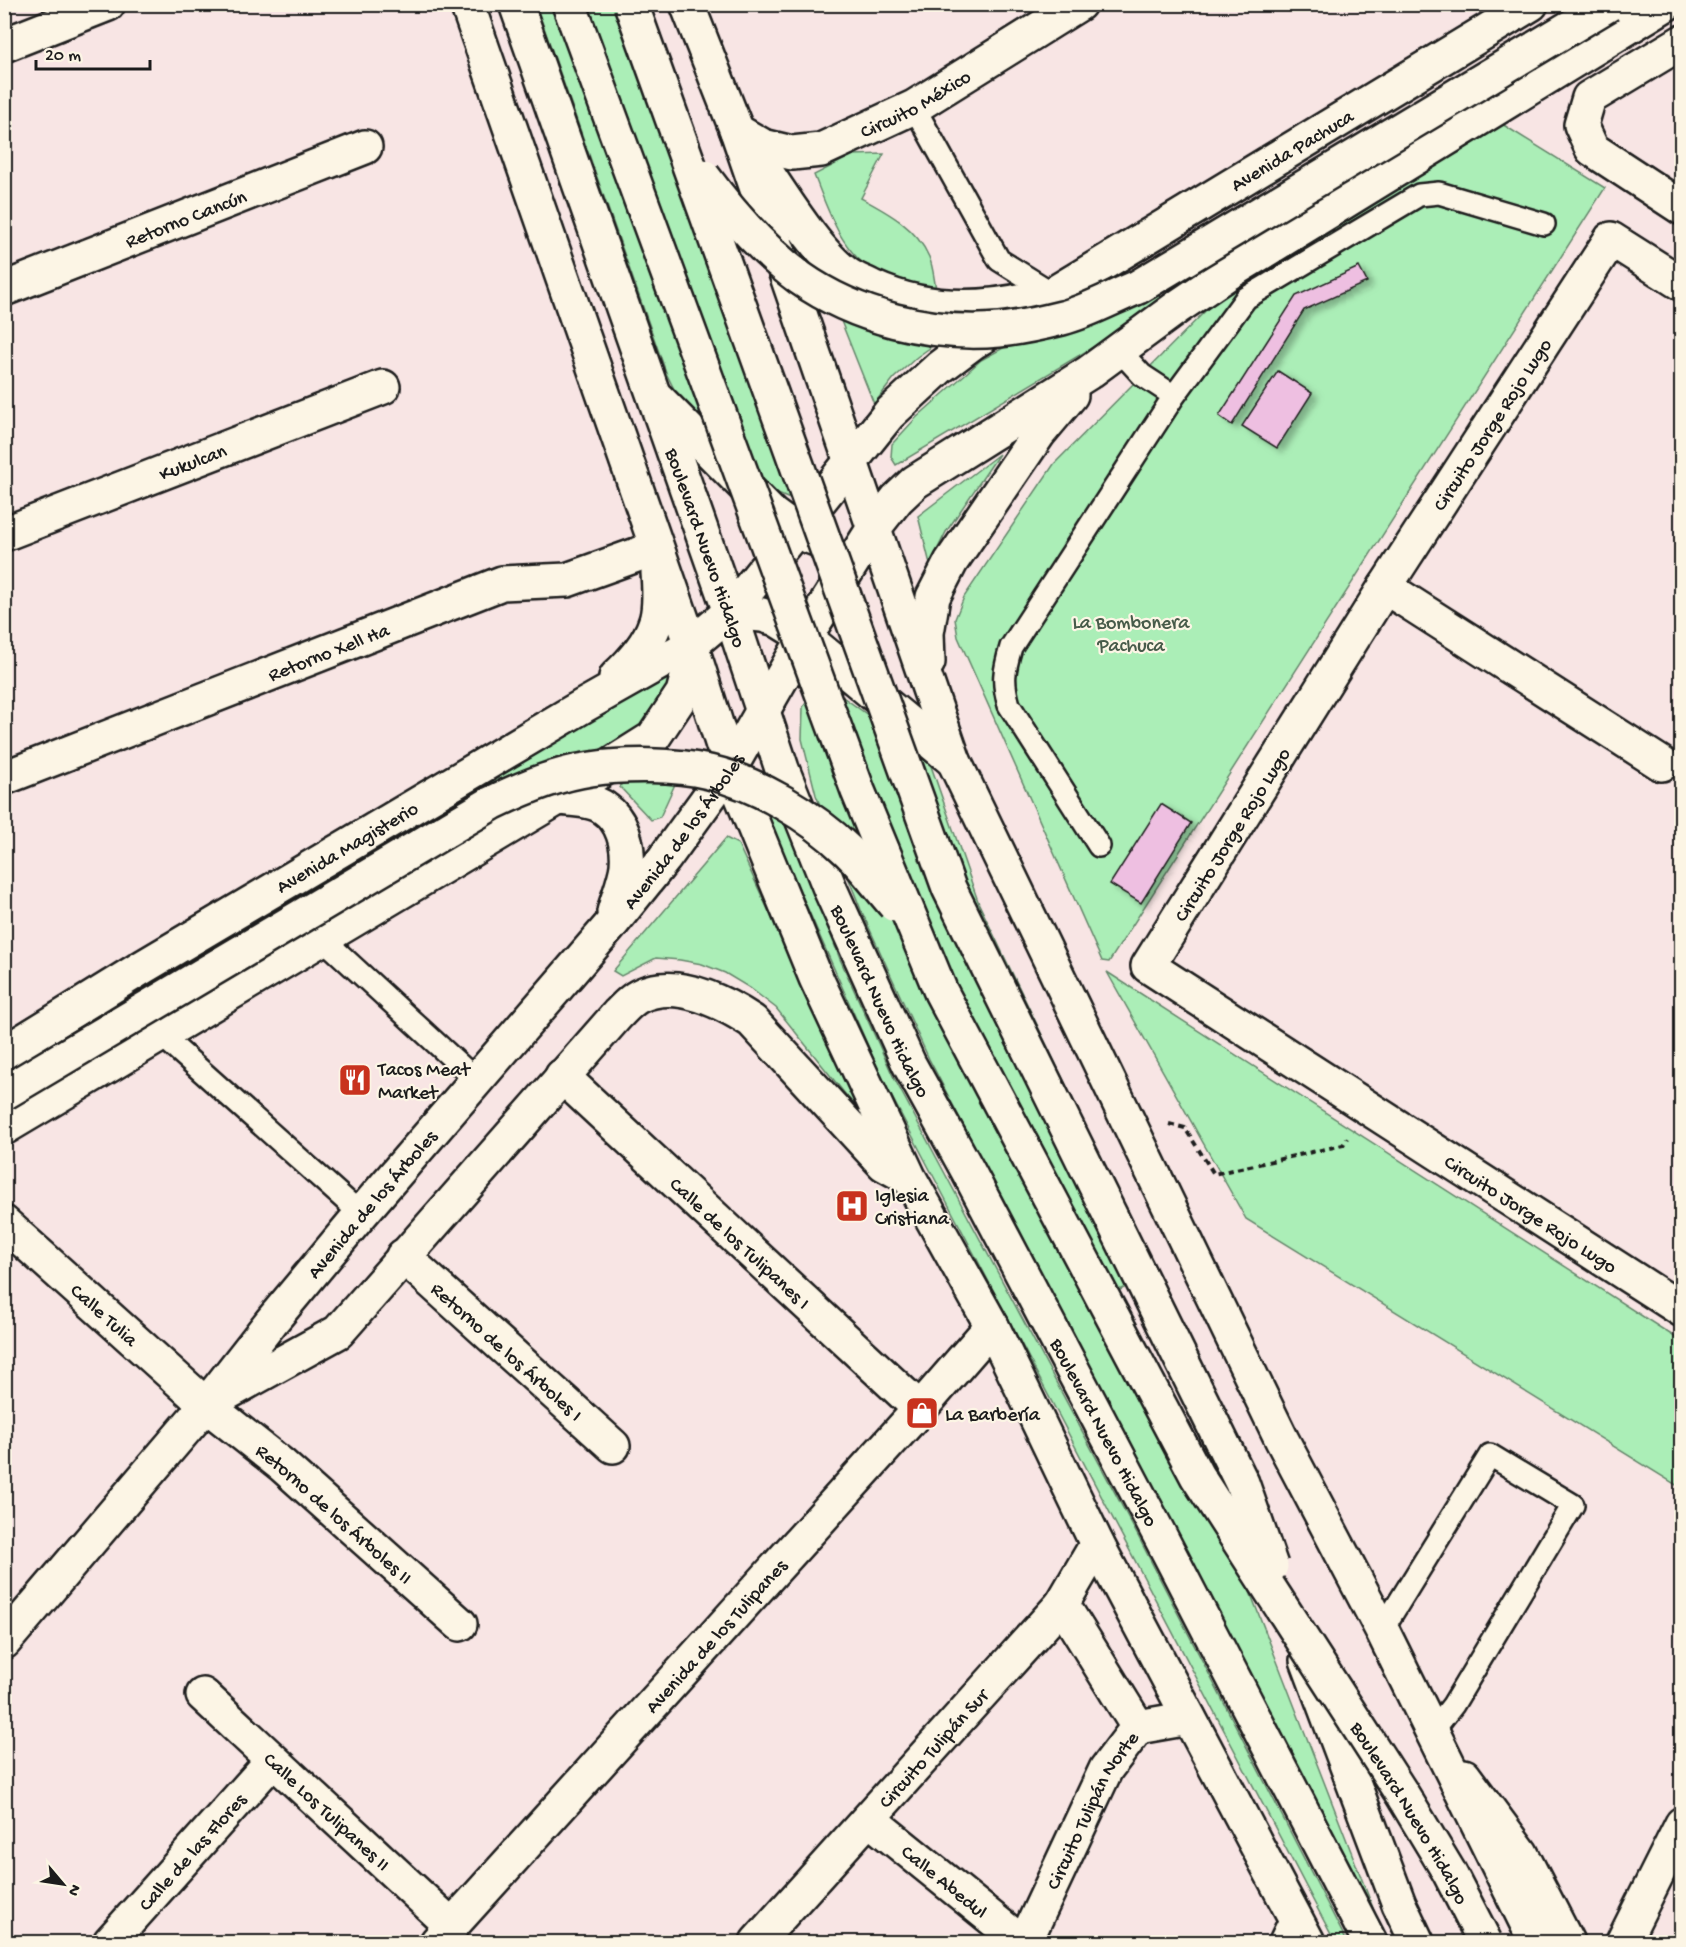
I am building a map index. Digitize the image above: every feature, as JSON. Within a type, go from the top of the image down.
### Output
[{"type":"main road","points":[[4,45],[108,4]]},
{"type":"main road","points":[[467,4],[691,645],[730,768],[816,978],[909,1177],[992,1326],[1097,1544],[1190,1718],[1297,1935]]},
{"type":"main road","name":"Boulevard Nuevo Hidalgo","points":[[516,4],[730,612],[782,769],[831,891],[909,1064],[1153,1522],[1370,1942]]},
{"type":"main road","name":"Boulevard Nuevo Hidalgo","points":[[569,4],[858,791],[941,992],[1192,1467],[1402,1794],[1449,1872],[1485,1942]]},
{"type":"main road","name":"Boulevard Nuevo Hidalgo","points":[[632,4],[949,888],[1242,1483],[1399,1904],[1417,1942]]},
{"type":"main road","points":[[687,4],[737,131],[954,761],[1277,1429],[1382,1630],[1536,1942]]},
{"type":"main road","name":"Circuito México","points":[[737,131],[763,146],[792,153],[821,150],[914,107],[1079,4]]},
{"type":"main road","name":"Avenida Pachuca","points":[[851,460],[898,404],[940,367],[972,343],[1531,4]]},
{"type":"main road","points":[[685,150],[726,207],[760,244],[810,284],[839,300],[887,318],[943,330],[1000,330],[1064,318],[1138,287],[1609,4]]},
{"type":"main road","points":[[928,685],[927,633],[933,597],[942,579],[951,562],[1040,433],[1088,373],[1225,275],[1666,4]]},
{"type":"main road","points":[[1682,42],[1589,98],[1581,125],[1592,149],[1682,208]]},
{"type":"main road","points":[[737,131],[821,249],[848,275],[892,296],[930,306],[964,308],[1007,304],[1052,293]]},
{"type":"main road","name":"Retorno Cancún","points":[[4,289],[365,147]]},
{"type":"main road","name":"Circuito Jorge Rojo Lugo","points":[[1682,284],[1611,239],[1385,587],[1148,966],[1682,1310]]},
{"type":"main road","name":"Avenida de los Árboles","points":[[4,1642],[206,1405],[271,1322],[361,1214],[610,926],[664,859],[730,768],[805,637],[874,528],[897,499],[918,479],[1088,373]]},
{"type":"main road","name":"Kukulcan","points":[[4,534],[383,387]]},
{"type":"main road","points":[[652,394],[772,514],[795,531],[813,538],[831,540],[849,538],[874,528]]},
{"type":"main road","points":[[617,435],[730,612],[762,615],[776,619],[805,637],[954,761]]},
{"type":"main road","name":"Avenida Magisterio","points":[[4,1053],[143,967],[583,706],[691,645],[730,612],[851,460]]},
{"type":"main road","points":[[583,706],[620,674],[640,652],[656,624],[659,593],[656,548]]},
{"type":"main road","name":"Retorno Xell Ha","points":[[4,778],[501,583],[567,580],[656,548]]},
{"type":"main road","points":[[1385,587],[1662,764]]},
{"type":"main road","points":[[4,1128],[558,798],[653,738],[683,693],[689,670],[691,645]]},
{"type":"main road","points":[[4,1093],[492,803],[549,779],[590,769],[670,767],[709,772],[753,787],[790,808],[847,850],[912,924]]},
{"type":"main road","points":[[558,798],[584,801],[603,807],[618,822],[626,842],[627,866],[610,926]]},
{"type":"main road","points":[[206,1405],[338,1332],[562,1076],[637,997],[654,990],[678,990],[701,996],[728,1005],[752,1021],[884,1164],[909,1177]]},
{"type":"main road","name":"Calle de los Tulipanes I","points":[[562,1076],[920,1409]]},
{"type":"main road","name":"Calle Tulia","points":[[4,1223],[206,1405]]},
{"type":"main road","name":"Retorno de los Árboles I","points":[[403,1256],[612,1446]]},
{"type":"main road","name":"Avenida de los Tulipanes","points":[[445,1934],[920,1409],[992,1326]]},
{"type":"main road","name":"Retorno de los Árboles II","points":[[206,1405],[282,1465],[460,1624]]},
{"type":"main road","name":"Circuito Tulipán Sur","points":[[757,1942],[1062,1604],[1097,1544]]},
{"type":"main road","points":[[1062,1604],[1138,1727]]},
{"type":"main road","name":"Calle Los Tulipanes II","points":[[203,1695],[445,1934]]},
{"type":"main road","name":"Circuito Tulipán Norte","points":[[1023,1942],[1106,1769],[1138,1727],[1190,1718]]},
{"type":"main road","points":[[1431,1733],[1521,1853],[1567,1942]]},
{"type":"main road","name":"Calle de las Flores","points":[[110,1942],[272,1761]]},
{"type":"main road","name":"Calle Abedul","points":[[869,1819],[1023,1942]]},
{"type":"main road","points":[[1623,1942],[1682,1824]]},
{"type":"lane","points":[[914,107],[999,260],[1052,293]]},
{"type":"lane","points":[[1099,846],[1010,705],[1004,688],[1004,671],[1011,647],[1174,396],[1246,298],[1419,195],[1439,193],[1544,224]]},
{"type":"lane","points":[[1119,350],[1142,375],[1174,396]]},
{"type":"lane","points":[[322,938],[476,1080]]},
{"type":"lane","points":[[160,1034],[361,1214]]},
{"type":"lane","points":[[1382,1630],[1490,1455],[1573,1505],[1453,1705],[1431,1733]]},
{"type":"path","points":[[1168,1124],[1185,1128],[1214,1174],[1343,1145],[1366,1106]]},
{"type":"green space","points":[[536,5],[648,5],[819,478],[795,501],[773,492],[678,397],[667,375]]},
{"type":"green space","name":"La Bombonera Pachuca","points":[[1502,124],[1605,188],[1109,962],[1102,961],[958,637],[955,619],[964,597],[1054,464],[1223,293],[1267,269]]},
{"type":"green space","points":[[884,154],[861,198],[891,215],[917,237],[930,261],[936,289],[904,284],[886,278],[859,260],[832,220],[814,175],[853,155]]},
{"type":"green space","points":[[1145,271],[1165,304],[896,465],[891,457],[892,444],[916,418],[981,360]]},
{"type":"green space","points":[[837,311],[958,328],[917,357],[894,378],[874,404]]},
{"type":"green space","points":[[999,454],[946,532],[930,564],[918,516]]},
{"type":"green space","points":[[665,676],[672,679],[671,697],[622,745],[422,861],[406,828]]},
{"type":"green space","points":[[814,692],[840,695],[915,749],[931,766],[979,904],[1156,1272],[1114,1293],[1201,1466],[1375,1913],[929,1059],[861,910],[816,795],[802,739],[803,707]]},
{"type":"green space","points":[[686,760],[660,817],[651,820],[620,787],[624,779]]},
{"type":"green space","points":[[767,807],[782,809],[840,959],[893,1076],[1138,1536],[1347,1942],[1335,1942],[883,1080],[768,818]]},
{"type":"green space","points":[[726,838],[738,844],[862,1115],[776,1008],[725,973],[702,964],[656,958],[621,976],[613,971]]},
{"type":"green space","points":[[1107,972],[1681,1341],[1681,1488],[1246,1219]]},
{"type":"building","points":[[1359,267],[1367,282],[1304,310],[1232,425],[1219,416],[1296,296]]},
{"type":"building","points":[[1278,371],[1312,393],[1277,448],[1242,426]]},
{"type":"building","points":[[1161,804],[1191,823],[1141,903],[1110,884]]},
{"type":"place","name":"Tacos Meat Market","points":[[355,1080]]},
{"type":"place","name":"Iglesia Cristiana","points":[[852,1206]]},
{"type":"place","name":"La Barbería","points":[[922,1413]]}]
